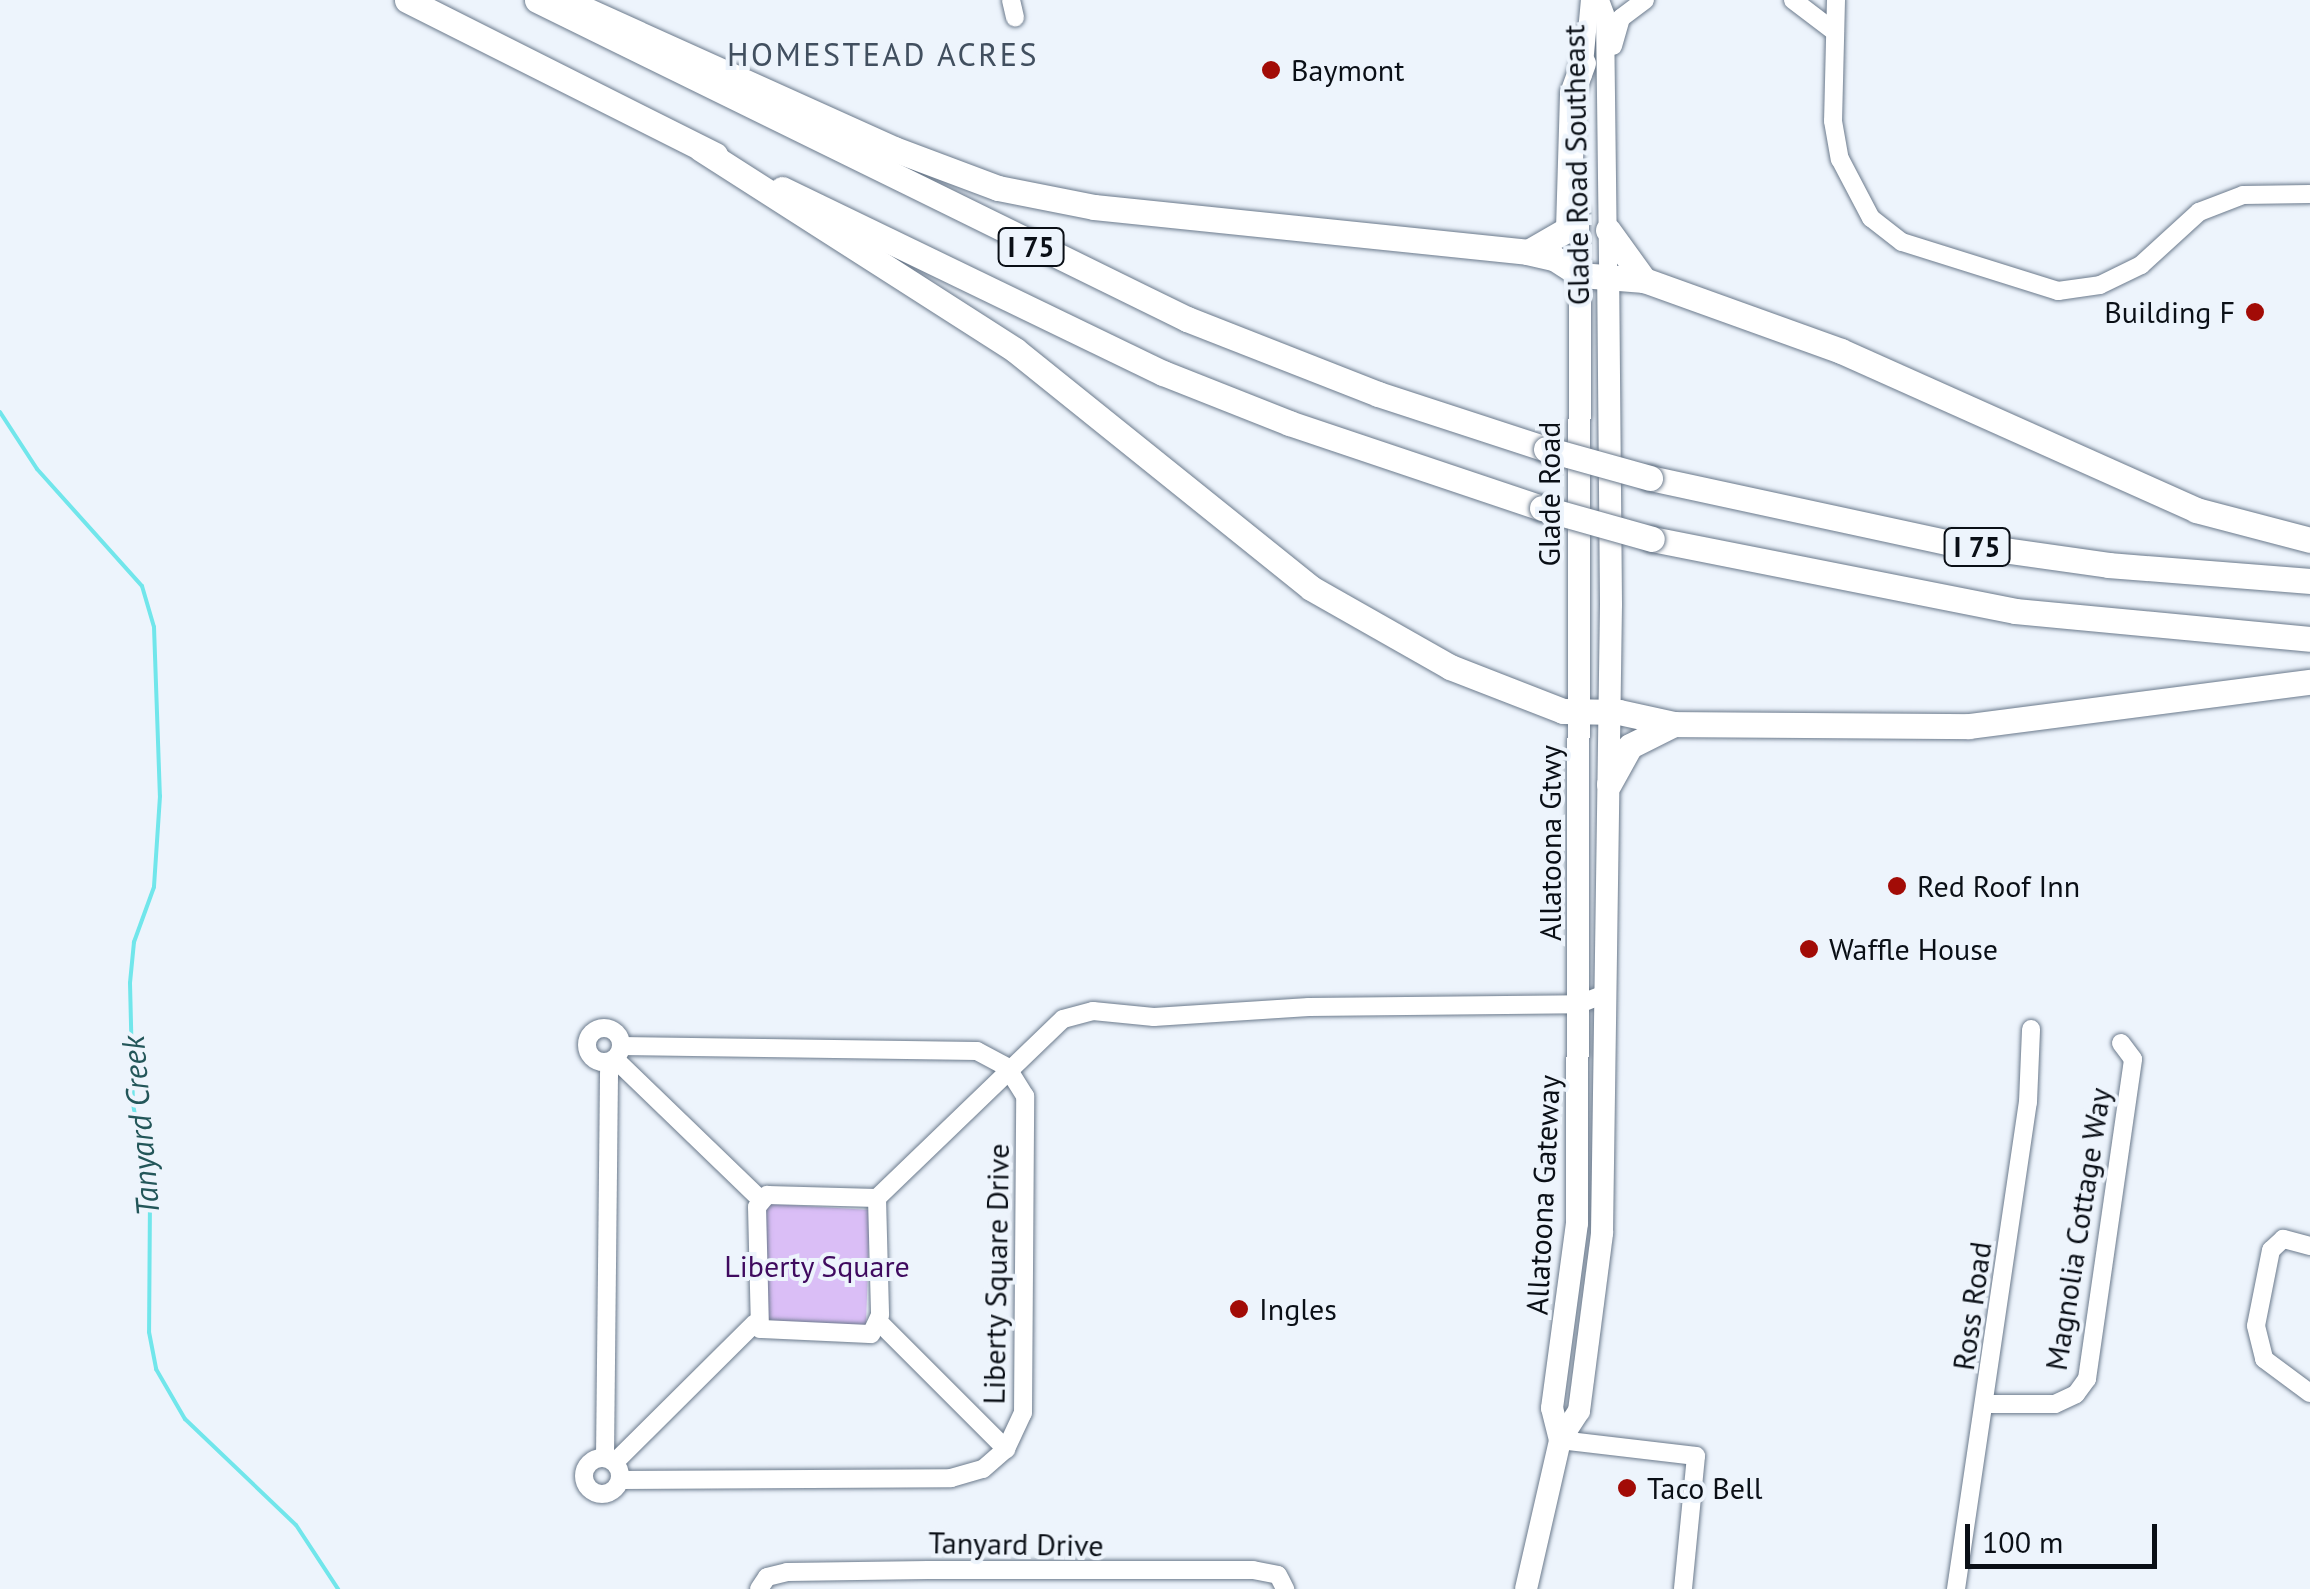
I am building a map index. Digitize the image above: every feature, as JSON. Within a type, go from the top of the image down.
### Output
[{"type":"highway","name":"I 75","points":[[407,0],[702,149],[1163,373],[1305,429],[1542,508],[1652,539],[2016,611],[2310,640]]},
{"type":"highway","name":"I 75","points":[[537,0],[1187,319],[1378,394],[1650,478],[1946,542],[2108,565],[2310,581]]},
{"type":"highway","points":[[564,0],[912,156],[998,188],[1094,207],[1528,252],[1554,258],[1580,275],[1644,280],[1841,351],[2196,510],[2310,540]]},
{"type":"highway","points":[[1528,252],[1568,229],[1572,92],[1583,63]]},
{"type":"highway","points":[[702,149],[1015,350],[1311,588],[1450,667],[1580,712],[1610,711],[1674,724],[2015,724],[2310,682]]},
{"type":"highway","points":[[1608,230],[1644,280]]},
{"type":"highway","points":[[1609,784],[1630,746],[1674,724]]},
{"type":"main road","name":"Glade Road","points":[[1580,275],[1580,712]]},
{"type":"main road","name":"Glade Road Southeast","points":[[1608,278],[1610,330]]},
{"type":"main road","name":"Glade Road","points":[[1610,330],[1610,711]]},
{"type":"main road","points":[[1605,994],[1610,711]]},
{"type":"main road","name":"Allatoona Gtwy","points":[[1579,974],[1580,712]]},
{"type":"main road","name":"Allatoona Gateway","points":[[1560,1440],[1552,1408],[1576,1264],[1579,974]]},
{"type":"main road","name":"Allatoona Gateway","points":[[1560,1440],[1579,1410],[1592,1331],[1604,1111],[1605,994]]},
{"type":"main road","points":[[1526,1589],[1560,1440]]},
{"type":"street","points":[[1580,275],[1583,63],[1590,0]]},
{"type":"street","name":"Glade Road Southeast","points":[[1600,0],[1608,278]]},
{"type":"street","points":[[1608,202],[1613,38],[1621,18],[1645,0]]},
{"type":"street","points":[[1792,0],[1835,32]]},
{"type":"street","points":[[1836,0],[1833,121],[1840,158],[1871,218],[1902,242],[1989,274],[2058,291],[2100,286],[2141,266],[2199,212],[2243,195],[2310,194]]},
{"type":"street","points":[[2279,194],[2310,177]]},
{"type":"street","points":[[615,1056],[760,1199],[877,1198],[1006,1067],[1063,1019],[1093,1011],[1173,1017],[1309,1007],[1579,1004],[1605,994]]},
{"type":"street","name":"Ross Road","points":[[1956,1589],[2028,1102],[2031,1029]]},
{"type":"street","name":"Magnolia Cottage Way","points":[[1986,1404],[2055,1404],[2076,1394],[2087,1380],[2133,1059],[2121,1043]]},
{"type":"street","points":[[615,1056],[978,1051],[1006,1067]]},
{"type":"street","points":[[613,1466],[615,1056]]},
{"type":"street","name":"Liberty Square Drive","points":[[613,1466],[951,1478],[983,1469],[1006,1449],[1024,1413],[1025,1096],[1006,1067]]},
{"type":"street","points":[[755,1323],[766,1333],[871,1334],[879,1322],[877,1198]]},
{"type":"street","points":[[613,1466],[755,1323],[760,1199]]},
{"type":"street","points":[[2310,1246],[2283,1240],[2264,1260],[2256,1337],[2274,1370],[2310,1393]]},
{"type":"street","points":[[879,1322],[1006,1449]]},
{"type":"street","points":[[1560,1440],[1696,1456],[1683,1589]]},
{"type":"street","name":"Tanyard Drive","points":[[759,1589],[767,1578],[787,1572],[947,1580],[1282,1582]]},
{"type":"green space","name":"Liberty Square","points":[[772,1204],[870,1210],[866,1325],[765,1323],[766,1209]]},
{"type":"waterway","name":"Tanyard Creek","points":[[0,412],[37,469],[142,586],[154,627],[160,796],[154,887],[134,942],[130,983],[133,1104],[150,1198],[149,1332],[156,1369],[185,1419],[296,1525],[338,1589]]},
{"type":"place","name":"Baymont","points":[[1271,70]]},
{"type":"place","name":"Building F","points":[[2255,312]]},
{"type":"place","name":"Red Roof Inn","points":[[1897,886]]},
{"type":"place","name":"Waffle House","points":[[1809,949]]},
{"type":"place","name":"Ingles","points":[[1239,1309]]},
{"type":"place","name":"Taco Bell","points":[[1627,1488]]},
{"type":"district","name":"HOMESTEAD ACRES","points":[[883,54]]}]
